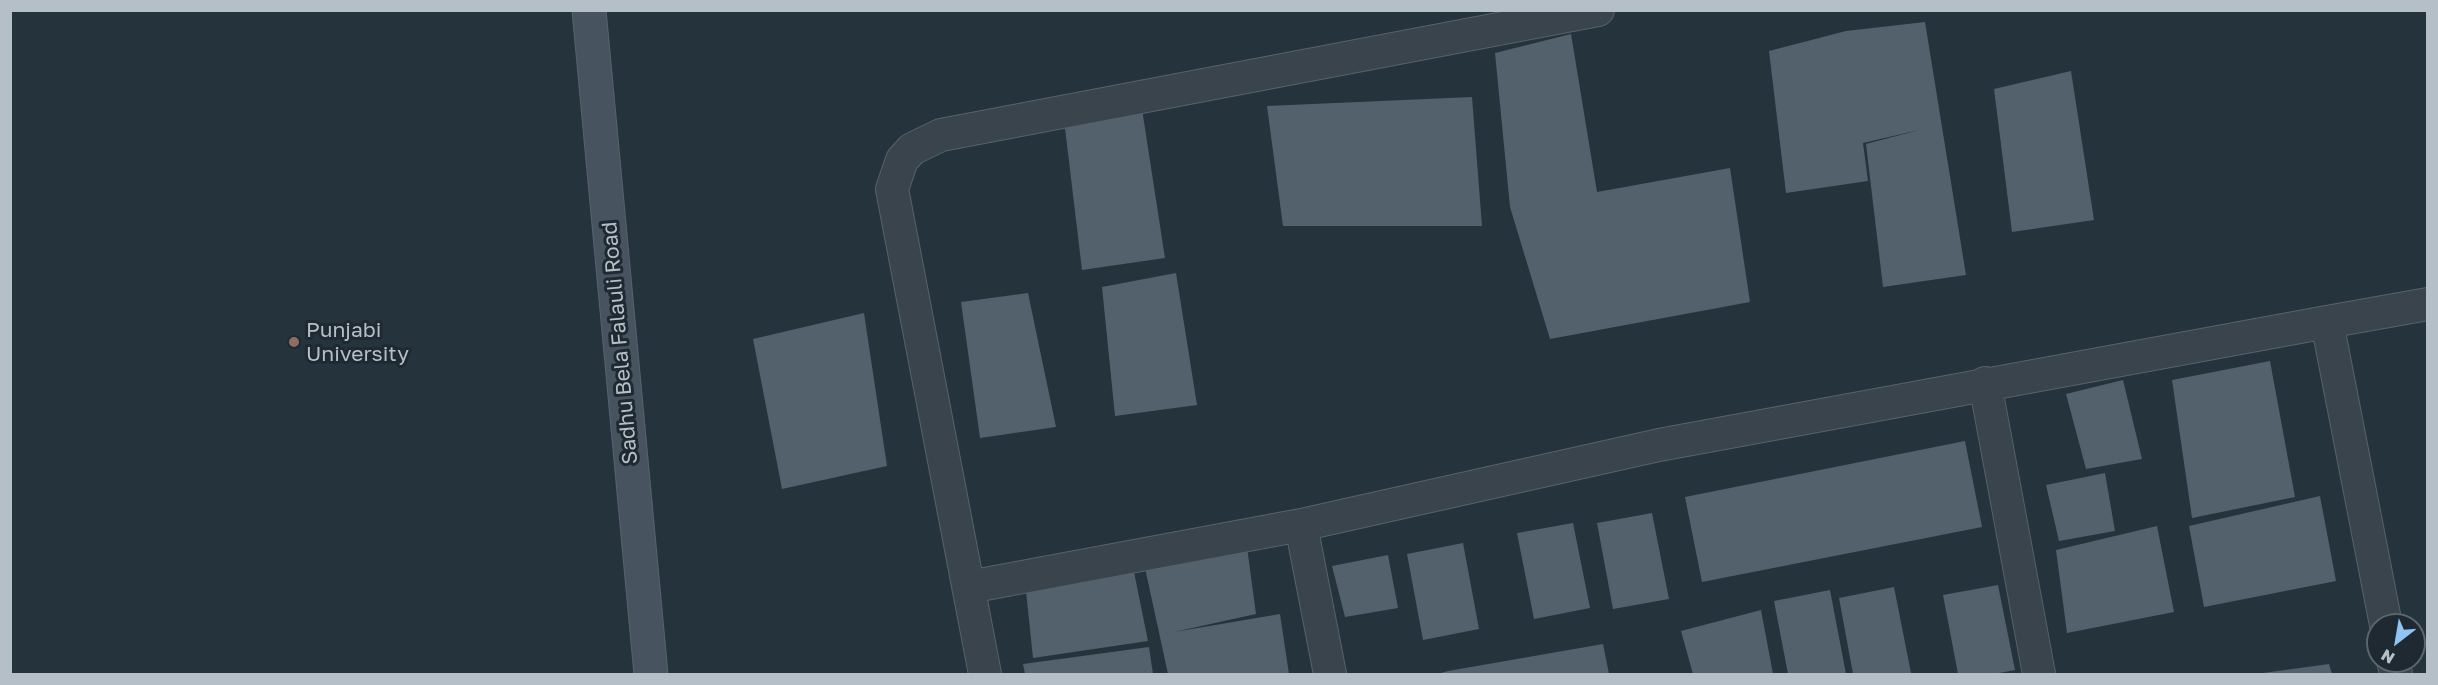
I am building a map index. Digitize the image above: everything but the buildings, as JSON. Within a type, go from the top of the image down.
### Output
[{"type":"street","name":"Sadhu Bela Falauli Road","points":[[588,10],[651,675]]},
{"type":"street","points":[[985,675],[892,189],[902,160],[912,149],[941,135],[1598,10]]},
{"type":"street","points":[[969,587],[1301,525],[1659,445],[2427,304]]},
{"type":"street","points":[[2327,322],[2384,613]]},
{"type":"street","points":[[1984,384],[2039,675]]},
{"type":"street","points":[[1301,525],[1330,675]]},
{"type":"place","name":"Punjabi University","points":[[294,342]]}]
